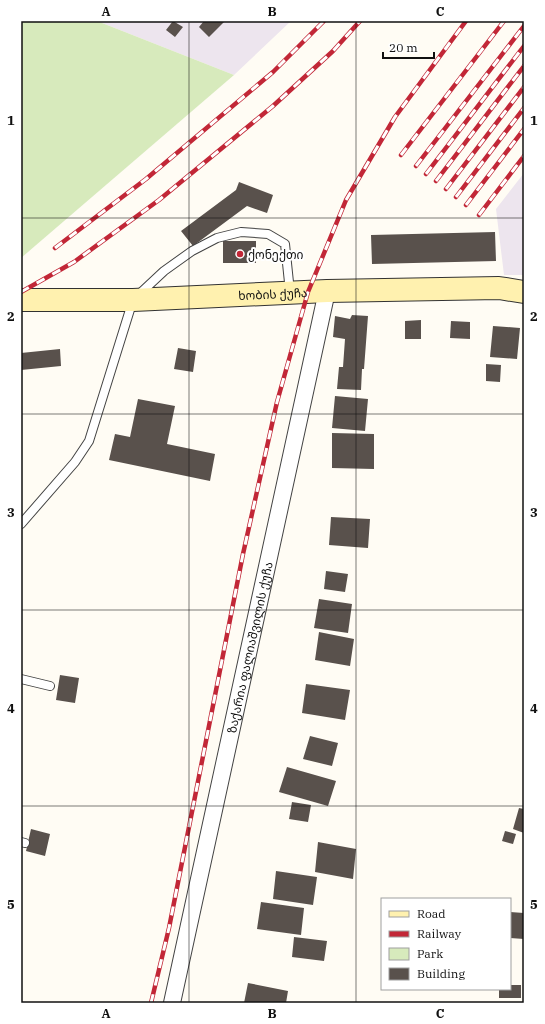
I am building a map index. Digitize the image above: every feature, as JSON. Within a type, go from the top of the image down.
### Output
[{"type":"main road","name":"ხობის ქუჩა","points":[[21,300],[133,300],[290,293],[499,288],[524,292]]},
{"type":"street","name":"ზაქარია ფალიაშვილის ქუჩა","points":[[172,1003],[327,292]]},
{"type":"lane","points":[[21,524],[75,462],[89,441],[133,300],[164,271],[192,251],[217,238],[241,232],[268,234],[285,244],[290,293]]},
{"type":"lane","points":[[21,680],[50,686]]},
{"type":"shaded area","points":[[97,21],[291,21],[234,75]]},
{"type":"shaded area","points":[[524,173],[524,275],[504,275],[496,209]]},
{"type":"green space","points":[[21,21],[97,21],[234,75],[21,258]]},
{"type":"building","points":[[173,21],[183,27],[175,37],[166,30]]},
{"type":"building","points":[[204,21],[225,21],[209,37],[199,27]]},
{"type":"building","points":[[239,182],[273,195],[267,213],[247,206],[193,246],[181,231],[236,190]]},
{"type":"building","points":[[495,232],[496,261],[372,264],[371,235]]},
{"type":"building","points":[[223,241],[256,241],[256,263],[223,263]]},
{"type":"building","points":[[352,315],[368,316],[361,390],[337,389],[339,367],[343,367],[345,339],[333,337],[335,316],[350,319]]},
{"type":"building","points":[[421,320],[421,339],[405,339],[405,321]]},
{"type":"building","points":[[451,321],[470,322],[470,339],[450,338]]},
{"type":"building","points":[[493,326],[520,328],[517,359],[490,357]]},
{"type":"building","points":[[178,348],[196,351],[193,372],[174,369]]},
{"type":"building","points":[[60,349],[61,366],[21,370],[21,353]]},
{"type":"building","points":[[486,364],[501,365],[500,382],[486,381]]},
{"type":"building","points":[[335,396],[368,399],[365,431],[332,428]]},
{"type":"building","points":[[138,399],[175,406],[167,444],[215,454],[210,481],[109,460],[115,434],[130,437]]},
{"type":"building","points":[[332,433],[374,434],[374,469],[332,468]]},
{"type":"building","points":[[331,517],[370,519],[368,548],[329,545]]},
{"type":"building","points":[[326,571],[348,574],[345,592],[324,589]]},
{"type":"building","points":[[319,599],[352,604],[348,633],[314,628]]},
{"type":"building","points":[[319,632],[354,639],[350,666],[315,660]]},
{"type":"building","points":[[60,675],[79,678],[75,703],[56,700]]},
{"type":"building","points":[[306,684],[350,690],[345,720],[302,713]]},
{"type":"building","points":[[310,736],[338,743],[332,766],[303,759]]},
{"type":"building","points":[[287,767],[336,781],[328,806],[279,792]]},
{"type":"building","points":[[292,802],[311,805],[308,822],[289,819]]},
{"type":"building","points":[[519,808],[524,809],[524,833],[513,829]]},
{"type":"building","points":[[31,829],[50,834],[45,856],[26,851]]},
{"type":"building","points":[[505,831],[516,834],[513,844],[502,841]]},
{"type":"building","points":[[318,842],[356,849],[353,879],[315,872]]},
{"type":"building","points":[[276,871],[317,877],[313,905],[273,899]]},
{"type":"building","points":[[261,902],[304,908],[301,935],[257,929]]},
{"type":"building","points":[[511,912],[524,913],[524,939],[511,938]]},
{"type":"building","points":[[294,937],[327,941],[324,961],[292,957]]},
{"type":"building","points":[[248,983],[288,991],[286,1003],[244,1003]]},
{"type":"building","points":[[511,985],[521,985],[521,998],[499,998],[499,990],[511,990]]},
{"type":"railway","points":[[55,248],[146,179],[273,72],[324,21]]},
{"type":"railway","points":[[21,292],[74,262],[159,200],[273,106],[333,51],[360,21]]},
{"type":"railway","points":[[151,1003],[169,928],[243,554],[277,402],[308,292],[346,200],[395,117],[466,21]]},
{"type":"railway","points":[[401,155],[504,21]]},
{"type":"railway","points":[[416,166],[524,26]]},
{"type":"railway","points":[[426,174],[524,46]]},
{"type":"railway","points":[[436,181],[524,66]]},
{"type":"railway","points":[[446,189],[524,87]]},
{"type":"railway","points":[[456,197],[524,108]]},
{"type":"railway","points":[[466,205],[524,129]]},
{"type":"railway","points":[[479,215],[524,156]]},
{"type":"place","name":"ქონექთი","points":[[240,254]]}]
